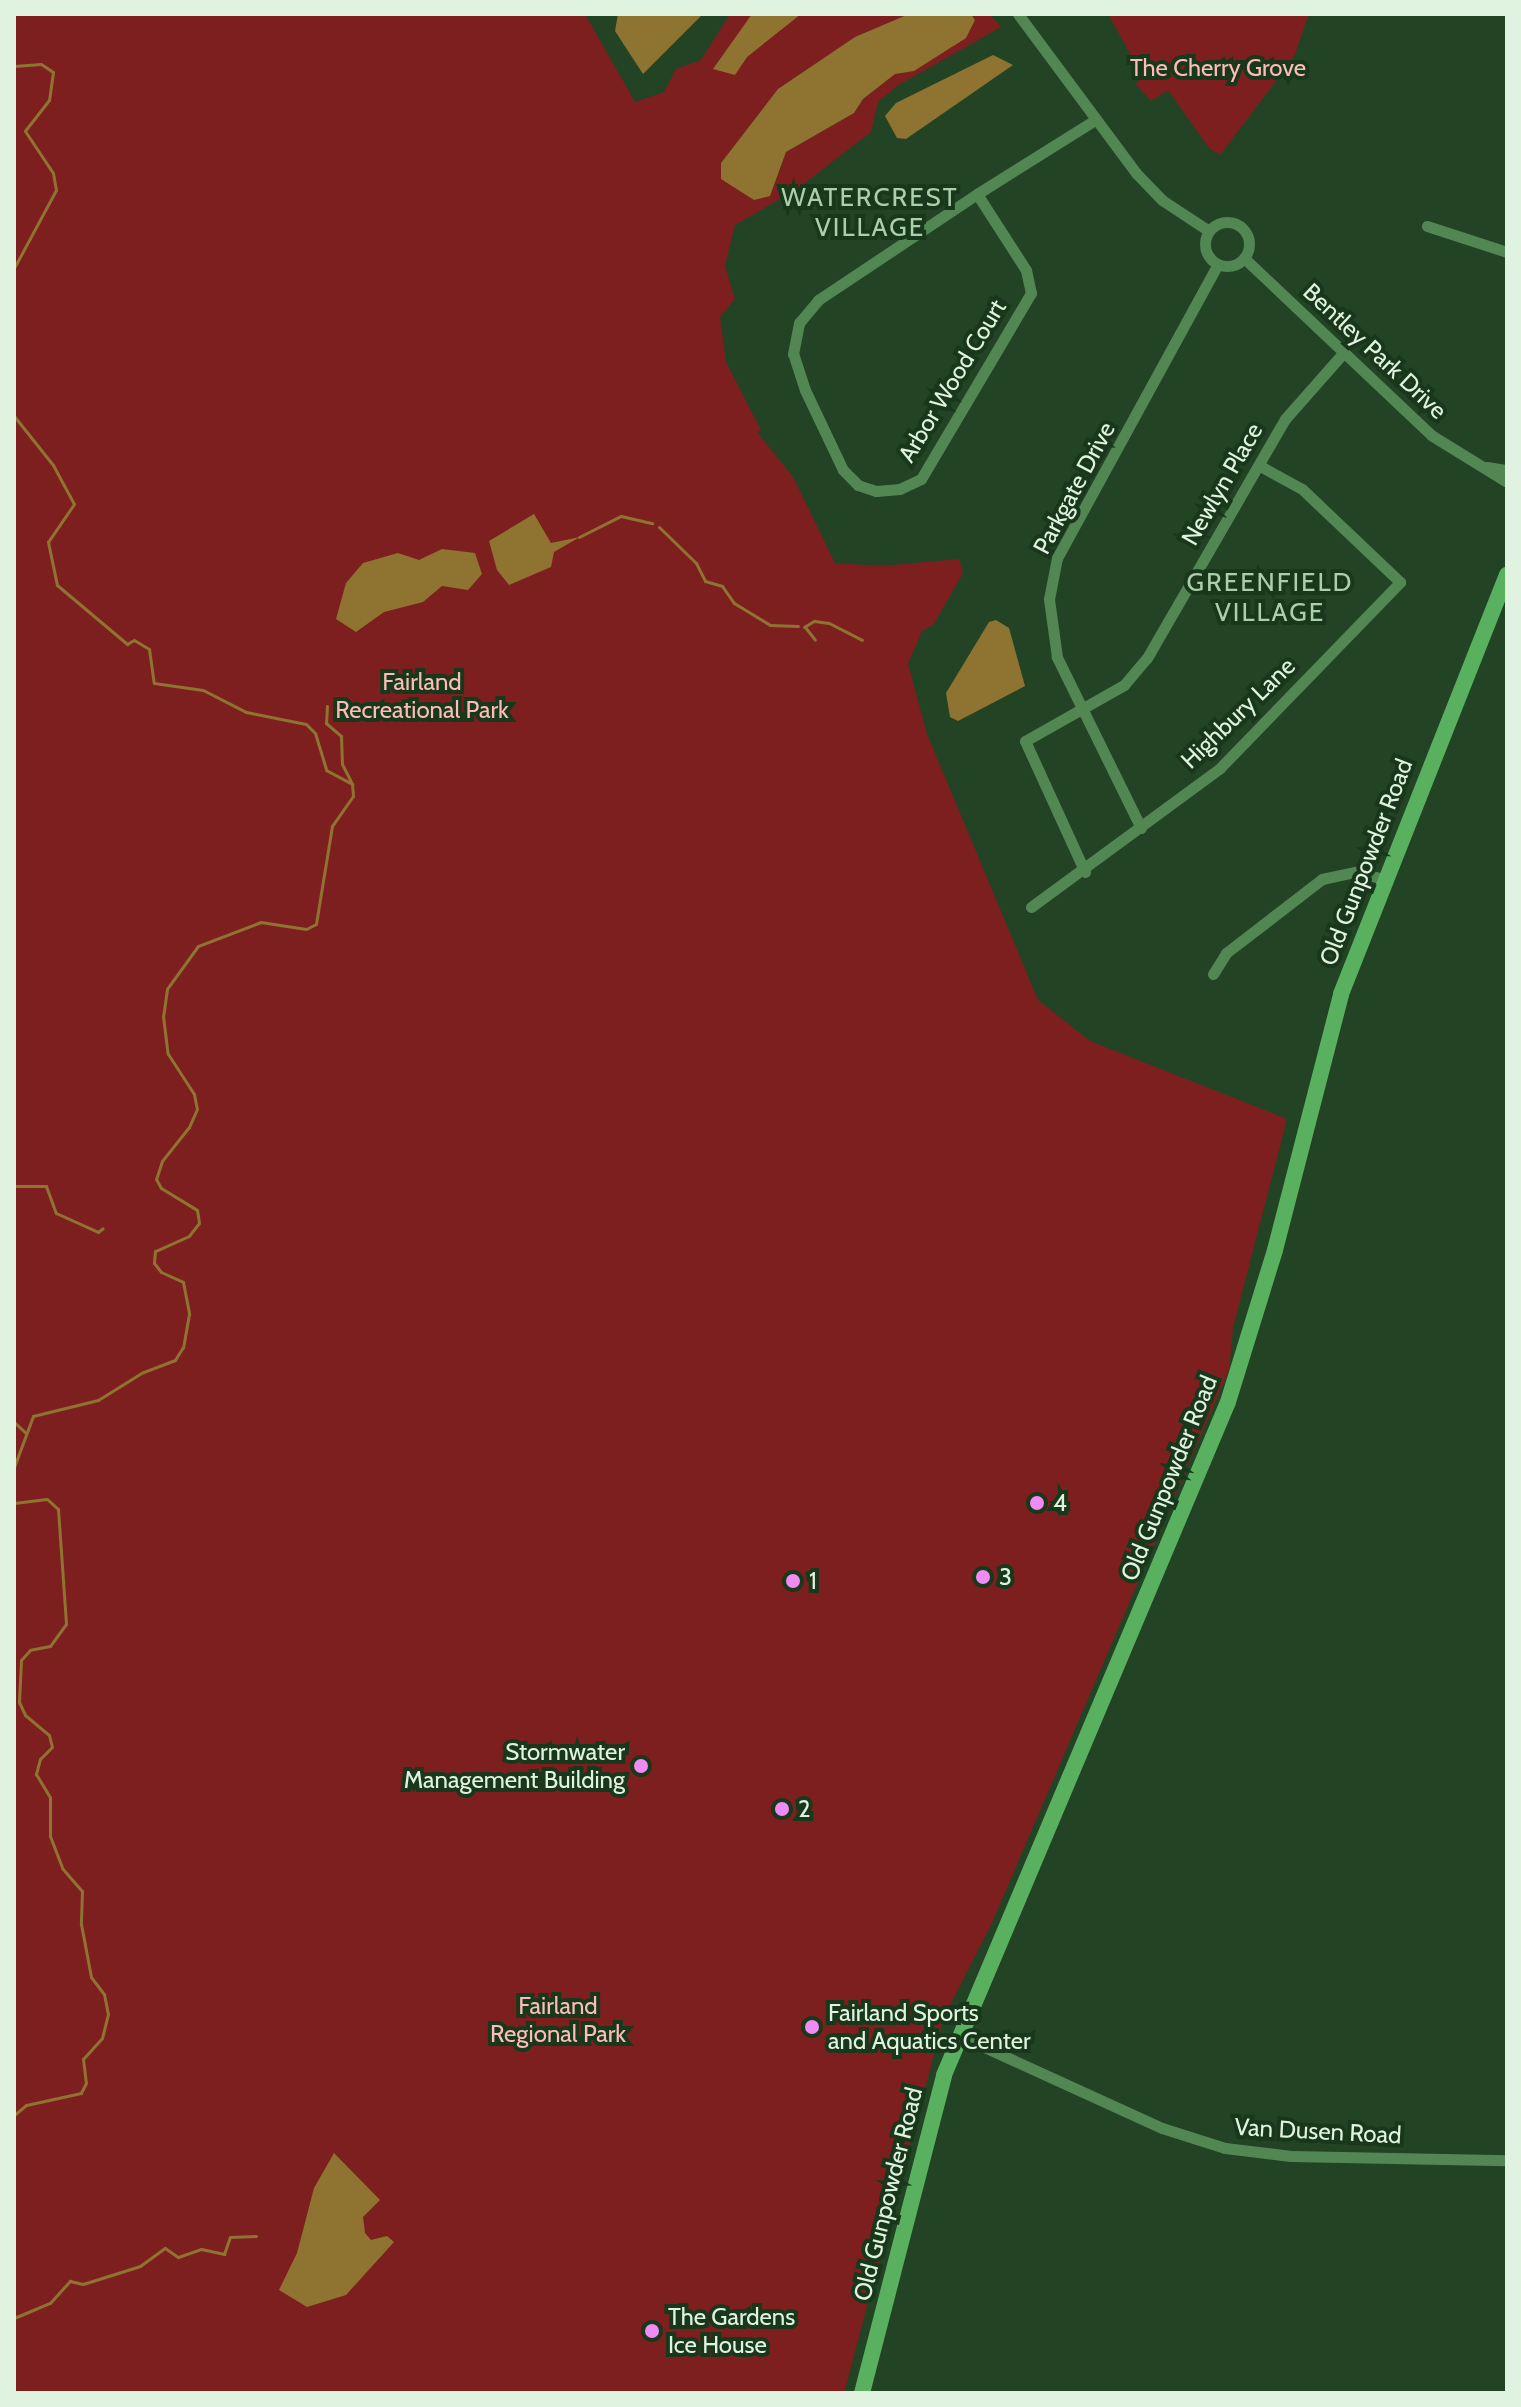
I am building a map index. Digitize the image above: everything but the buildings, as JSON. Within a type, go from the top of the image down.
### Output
[{"type":"main road","name":"Old Gunpowder Road","points":[[862,2393],[958,2035],[1228,1402],[1275,1250],[1326,1042],[1385,879],[1507,575]]},
{"type":"street","points":[[1018,14],[1095,120],[1162,200],[1209,231]]},
{"type":"street","name":"Arbor Wood Court","points":[[977,194],[1016,252],[1031,293],[921,479],[900,489],[876,491],[858,485],[843,470],[805,390],[793,354],[799,323],[818,300],[977,194],[1095,120]]},
{"type":"street","points":[[1222,222],[1237,224],[1248,236],[1244,258],[1236,264],[1218,264],[1205,246],[1209,231],[1222,222]]},
{"type":"street","points":[[1427,226],[1507,252]]},
{"type":"street","name":"Bentley Park Drive","points":[[1244,258],[1431,435],[1507,482]]},
{"type":"street","name":"Parkgate Drive","points":[[1141,828],[1082,712],[1050,634],[1049,599],[1057,558],[1218,264]]},
{"type":"street","name":"Newlyn Place","points":[[1085,872],[1025,741],[1082,712],[1124,685],[1147,658],[1302,393],[1344,352]]},
{"type":"street","name":"Highbury Lane","points":[[1141,828],[1220,768],[1400,582],[1302,489],[1260,466]]},
{"type":"street","name":"Bentley Park Drive","points":[[1483,466],[1507,470]]},
{"type":"street","points":[[1031,907],[1085,872],[1141,828]]},
{"type":"street","points":[[1213,974],[1226,953],[1322,879],[1356,872],[1385,879]]},
{"type":"street","name":"Van Dusen Road","points":[[958,2035],[1162,2128],[1225,2148],[1291,2156],[1507,2160]]},
{"type":"green space","points":[[14,14],[585,14],[635,102],[664,92],[676,69],[701,60],[730,14],[909,14],[855,37],[778,89],[721,163],[770,196],[786,152],[854,113],[863,99],[895,74],[914,71],[936,55],[975,20],[971,14],[990,14],[1001,27],[897,86],[878,102],[871,132],[797,189],[735,225],[725,266],[735,299],[720,317],[726,362],[761,430],[757,432],[793,477],[835,563],[881,566],[959,559],[963,573],[934,624],[922,631],[908,664],[927,734],[1038,1000],[1090,1041],[1287,1119],[1233,1328],[1229,1370],[991,1925],[944,2017],[844,2393],[14,2393]]},
{"type":"green space","name":"The Cherry Grove","points":[[1108,14],[1309,14],[1294,57],[1220,155],[1209,148],[1168,90],[1151,101],[1136,85],[1142,75]]},
{"type":"shaded area","points":[[618,14],[703,14],[643,74],[615,31]]},
{"type":"shaded area","points":[[752,14],[801,14],[747,57],[735,75],[713,69]]},
{"type":"shaded area","points":[[909,14],[971,14],[975,20],[966,38],[914,71],[895,74],[863,99],[854,113],[786,152],[770,196],[754,200],[721,179],[721,163],[778,89],[855,37]]},
{"type":"shaded area","points":[[993,55],[1013,65],[906,139],[897,138],[885,116],[896,103]]},
{"type":"shaded area","points":[[534,514],[551,543],[580,537],[554,552],[551,567],[509,585],[497,570],[489,541]]},
{"type":"shaded area","points":[[442,549],[475,553],[482,574],[468,590],[442,586],[423,602],[384,612],[356,632],[336,619],[346,583],[363,563],[398,553],[419,560]]},
{"type":"shaded area","points":[[996,620],[1009,628],[1025,686],[958,721],[950,717],[946,693],[989,622]]},
{"type":"shaded area","points":[[334,2153],[380,2200],[363,2217],[365,2233],[371,2240],[387,2236],[394,2242],[346,2295],[307,2307],[279,2290],[297,2253],[314,2188]]},
{"type":"waterway","points":[[14,66],[41,64],[53,72],[49,100],[25,131],[53,173],[56,190],[14,268]]},
{"type":"waterway","points":[[14,416],[53,465],[74,504],[48,542],[57,585],[127,644],[134,640],[149,649],[154,683],[203,690],[246,712],[306,724],[315,733],[326,770],[352,784],[353,796],[332,826],[316,924],[306,929],[261,922],[198,946],[167,989],[163,1016],[168,1054],[194,1094],[197,1109],[189,1127],[162,1161],[156,1179],[161,1188],[197,1210],[199,1223],[189,1236],[155,1251],[154,1263],[161,1272],[183,1282],[189,1314],[183,1347],[175,1360],[143,1372],[98,1400],[33,1416],[14,1467]]},
{"type":"waterway","points":[[579,537],[621,516],[652,523]]},
{"type":"waterway","points":[[659,527],[696,563],[705,581],[722,586],[734,603],[770,625],[798,626]]},
{"type":"waterway","points":[[804,627],[814,621],[829,623],[862,640]]},
{"type":"waterway","points":[[805,627],[815,640]]},
{"type":"waterway","points":[[327,706],[326,723],[341,736],[342,764],[351,782]]},
{"type":"waterway","points":[[14,1186],[46,1186],[56,1213],[98,1232],[103,1228]]},
{"type":"waterway","points":[[14,1422],[26,1433]]},
{"type":"waterway","points":[[14,1503],[47,1499],[58,1509],[66,1624],[50,1646],[30,1650],[21,1660],[19,1702],[25,1715],[49,1735],[52,1747],[40,1759],[36,1774],[50,1797],[50,1836],[62,1868],[82,1891],[81,1924],[91,1977],[104,1994],[108,2014],[102,2038],[83,2059],[86,2083],[81,2093],[26,2105],[14,2115]]},
{"type":"waterway","points":[[14,2318],[50,2303],[70,2281],[83,2284],[140,2266],[165,2248],[178,2257],[201,2249],[224,2254],[230,2237],[256,2236]]},
{"type":"place","name":"4","points":[[1037,1503]]},
{"type":"place","name":"3","points":[[983,1577]]},
{"type":"place","name":"1","points":[[793,1581]]},
{"type":"place","name":"Stormwater Management Building","points":[[641,1766]]},
{"type":"place","name":"2","points":[[782,1809]]},
{"type":"place","name":"Fairland Sports and Aquatics Center","points":[[812,2027]]},
{"type":"place","name":"The Gardens Ice House","points":[[652,2331]]},
{"type":"district","name":"WATERCREST VILLAGE","points":[[870,213]]},
{"type":"district","name":"GREENFIELD VILLAGE","points":[[1270,598]]},
{"type":"park label","name":"Fairland Recreational Park","points":[[422,696]]},
{"type":"park label","name":"Fairland Regional Park","points":[[558,2020]]}]
